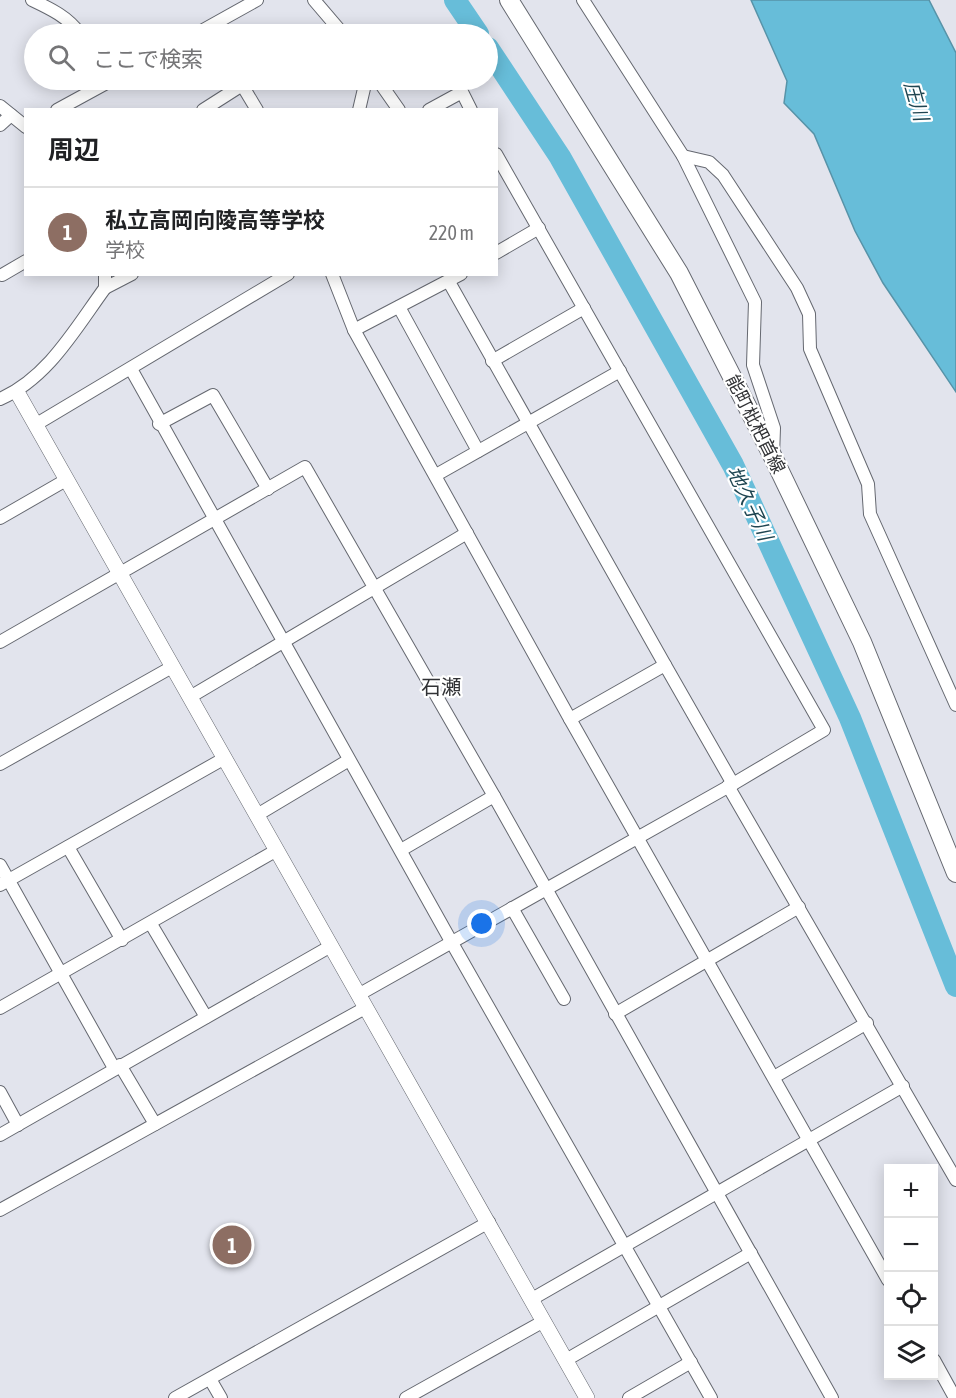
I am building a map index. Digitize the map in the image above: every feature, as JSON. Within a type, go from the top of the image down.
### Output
[{"type":"main road","name":"能町枇杷首線","points":[[509,0],[679,273],[773,457],[862,642],[956,873]]},
{"type":"street","points":[[32,0],[58,13],[73,24]]},
{"type":"street","points":[[314,0],[332,24]]},
{"type":"street","points":[[583,0],[683,156],[755,302],[753,365],[774,428],[773,457]]},
{"type":"street","points":[[221,24],[253,1]]},
{"type":"street","points":[[60,108],[90,90]]},
{"type":"street","points":[[206,108],[231,90]]},
{"type":"street","points":[[248,90],[255,108]]},
{"type":"street","points":[[359,108],[364,90]]},
{"type":"street","points":[[385,90],[398,108]]},
{"type":"street","points":[[433,108],[462,92],[470,108]]},
{"type":"street","points":[[0,106],[24,126]]},
{"type":"street","points":[[0,125],[11,115]]},
{"type":"street","points":[[683,156],[709,162],[723,176],[797,288],[809,314],[810,349],[868,484],[870,514],[956,705]]},
{"type":"street","points":[[0,1210],[155,1124],[362,1001],[452,943],[824,730],[498,157]]},
{"type":"street","points":[[498,252],[539,228]]},
{"type":"street","points":[[2,275],[24,262]]},
{"type":"street","points":[[105,276],[105,288]]},
{"type":"street","points":[[0,399],[17,392],[46,368],[105,288],[128,276]]},
{"type":"street","points":[[35,425],[285,276]]},
{"type":"street","points":[[333,276],[354,330],[570,719],[884,1273]]},
{"type":"street","points":[[354,330],[458,276]]},
{"type":"street","points":[[449,282],[799,907],[956,1180]]},
{"type":"street","points":[[399,307],[478,451]]},
{"type":"street","points":[[492,361],[584,308]]},
{"type":"street","points":[[131,369],[159,424],[711,1398]]},
{"type":"street","points":[[436,475],[620,371]]},
{"type":"street","points":[[17,392],[587,1398]]},
{"type":"street","points":[[159,424],[213,394],[268,489]]},
{"type":"street","points":[[0,642],[305,467],[494,796],[832,1398]]},
{"type":"street","points":[[0,518],[66,480]]},
{"type":"street","points":[[190,697],[372,587],[467,533]]},
{"type":"street","points":[[570,719],[665,665]]},
{"type":"street","points":[[0,764],[172,667]]},
{"type":"street","points":[[4,882],[225,758]]},
{"type":"street","points":[[257,815],[350,760]]},
{"type":"street","points":[[401,850],[494,796]]},
{"type":"street","points":[[68,846],[122,940]]},
{"type":"street","points":[[0,1008],[151,924],[277,850]]},
{"type":"street","points":[[0,865],[4,882],[155,1124]]},
{"type":"street","points":[[615,1014],[799,907]]},
{"type":"street","points":[[512,908],[564,999]]},
{"type":"street","points":[[151,924],[206,1017]]},
{"type":"street","points":[[0,1135],[117,1066],[331,946]]},
{"type":"street","points":[[774,1077],[867,1023]]},
{"type":"street","points":[[532,1299],[903,1086]]},
{"type":"street","points":[[0,1092],[18,1125]]},
{"type":"street","points":[[175,1398],[489,1222]]},
{"type":"street","points":[[566,1359],[751,1253]]},
{"type":"street","points":[[406,1398],[544,1321]]},
{"type":"street","points":[[628,1398],[691,1362]]},
{"type":"street","points":[[938,1369],[955,1398]]},
{"type":"street","points":[[210,1379],[221,1398]]},
{"type":"water","name":"庄川","points":[[751,0],[929,0],[956,53],[956,392],[883,283],[855,231],[814,134],[784,103],[787,81]]},
{"type":"waterway","name":"地久子川","points":[[455,0],[471,24]]},
{"type":"waterway","name":"地久子川","points":[[498,63],[560,157],[733,465],[850,718],[956,986]]},
{"type":"place","name":"私立高岡向陵高等学校","points":[[232,1245]]},
{"type":"district","name":"石瀬","points":[[441,686]]}]
